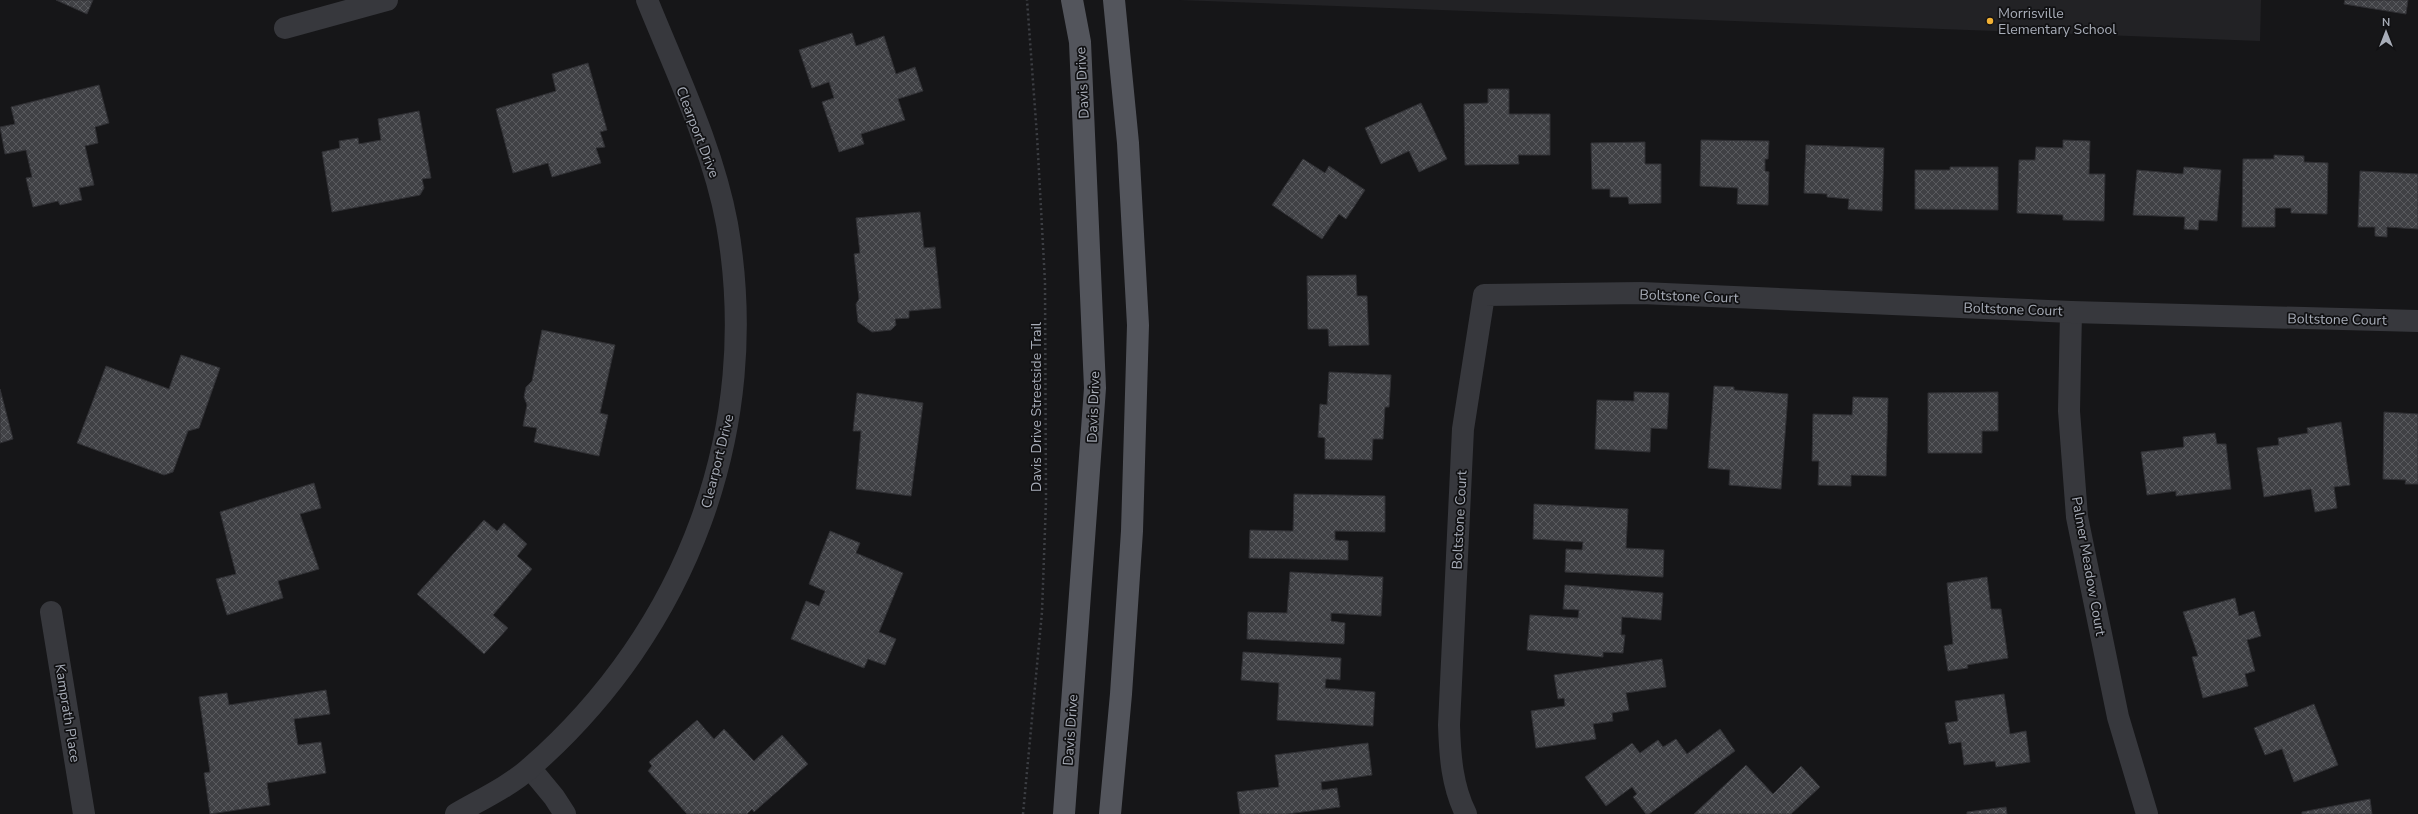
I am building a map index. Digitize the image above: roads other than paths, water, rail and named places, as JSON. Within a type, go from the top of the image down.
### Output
[{"type":"main road","name":"Davis Drive","points":[[1064,814],[1095,388],[1080,42],[1072,0]]},
{"type":"main road","points":[[1110,814],[1121,694],[1132,531],[1138,324],[1128,142],[1114,0]]},
{"type":"street","points":[[285,28],[386,0]]},
{"type":"street","name":"Clearport Drive","points":[[456,814],[530,768],[591,706],[630,657],[666,600],[693,543],[712,489],[728,428],[735,376],[737,319],[727,224],[715,170],[647,0]]},
{"type":"street","name":"Boltstone Court","points":[[1466,814],[1457,796],[1451,759],[1449,725],[1463,429],[1484,295],[1642,293],[2071,312],[2418,321]]},
{"type":"street","name":"Palmer Meadow Court","points":[[2071,312],[2068,411],[2077,518],[2118,717],[2147,814]]},
{"type":"street","name":"Kamprath Place","points":[[51,612],[84,814]]},
{"type":"street","points":[[530,768],[554,796],[565,814]]},
{"type":"place","name":"Morrisville Elementary School","points":[[1990,21]]}]
